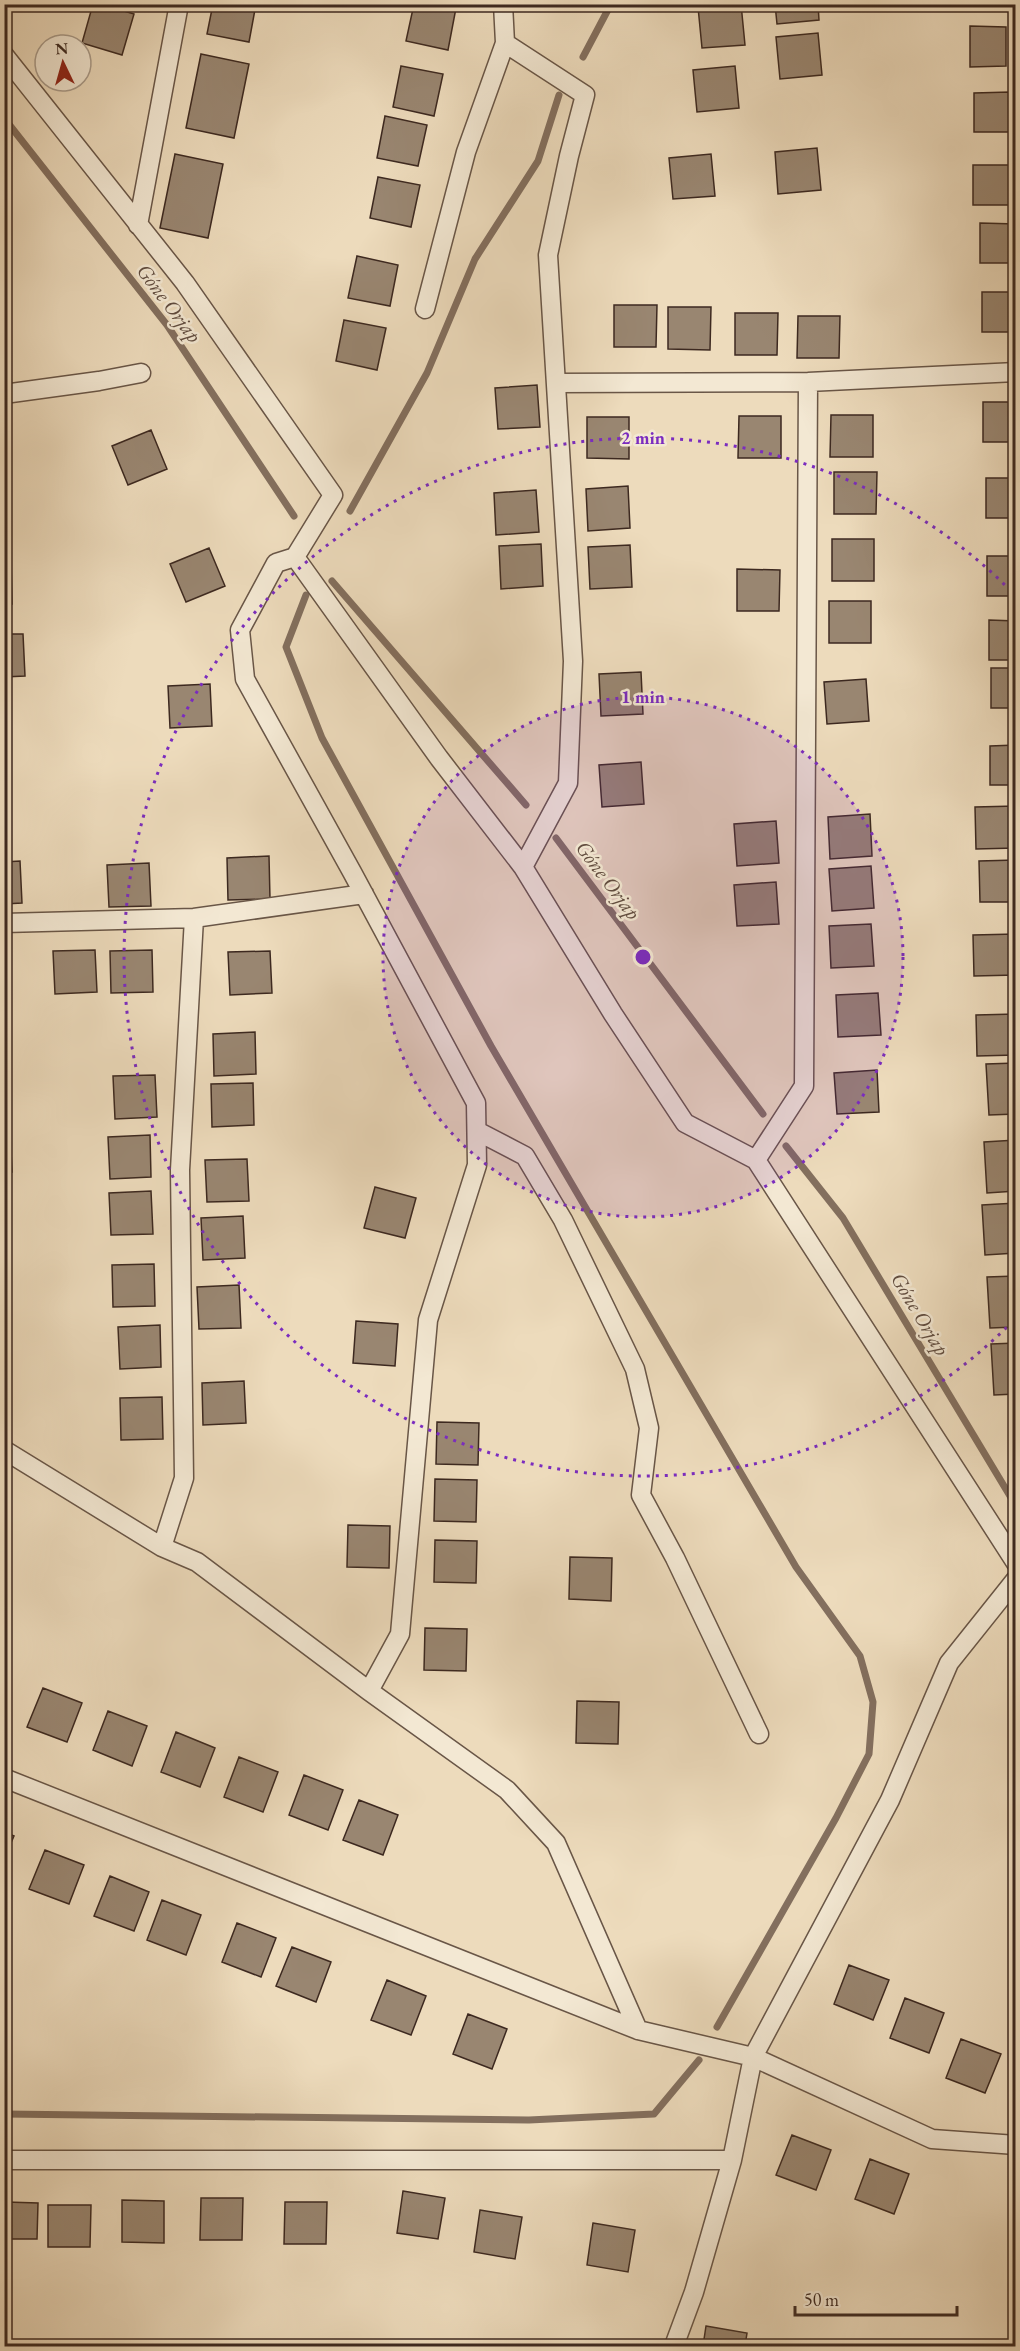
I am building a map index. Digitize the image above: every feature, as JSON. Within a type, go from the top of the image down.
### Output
[{"type":"street","points":[[138,225],[179,4]]},
{"type":"street","points":[[425,309],[466,152],[505,43],[503,4]]},
{"type":"street","points":[[505,43],[585,95],[569,156],[548,255],[573,661],[568,783],[523,867]]},
{"type":"street","points":[[4,55],[185,283],[333,495],[295,557],[276,563],[240,630],[244,679],[364,894],[476,1103],[477,1165],[428,1320],[400,1634],[369,1691]]},
{"type":"street","points":[[556,383],[808,382],[1016,372]]},
{"type":"street","points":[[4,394],[141,373]]},
{"type":"street","points":[[756,1160],[804,1086],[808,382]]},
{"type":"street","points":[[295,557],[439,758],[523,867],[613,1014],[685,1123],[756,1160],[1016,1563]]},
{"type":"street","points":[[4,923],[194,918],[364,894]]},
{"type":"street","points":[[162,1547],[184,1478],[180,1170],[194,918]]},
{"type":"street","points":[[477,1131],[525,1156],[563,1220],[635,1369],[649,1428],[641,1495],[675,1558],[759,1734]]},
{"type":"street","points":[[4,1450],[162,1547],[197,1562],[369,1691],[507,1790],[556,1843],[638,2030]]},
{"type":"street","points":[[674,2346],[694,2292],[732,2160],[753,2056],[890,1800],[949,1663],[1016,1579]]},
{"type":"street","points":[[4,1778],[638,2030],[753,2056],[932,2139],[1016,2145]]},
{"type":"street","points":[[4,2160],[732,2160]]},
{"type":"building","points":[[93,4],[101,4],[134,14],[122,55],[93,46],[93,33],[85,33]]},
{"type":"building","points":[[213,4],[256,4],[249,42],[207,34]]},
{"type":"building","points":[[414,4],[437,4],[456,8],[448,50],[406,41]]},
{"type":"building","points":[[741,4],[745,45],[702,48],[698,7]]},
{"type":"building","points":[[775,4],[818,4],[819,20],[777,24]]},
{"type":"building","points":[[970,26],[1006,27],[1006,66],[970,67]]},
{"type":"building","points":[[818,33],[822,75],[780,79],[776,37]]},
{"type":"building","points":[[201,54],[249,64],[234,138],[186,128]]},
{"type":"building","points":[[401,66],[443,74],[434,116],[393,107]]},
{"type":"building","points":[[735,66],[739,108],[697,112],[693,70]]},
{"type":"building","points":[[1010,92],[1010,132],[974,132],[974,93]]},
{"type":"building","points":[[385,116],[427,125],[418,166],[377,158]]},
{"type":"building","points":[[817,148],[821,190],[778,194],[775,152]]},
{"type":"building","points":[[175,154],[223,164],[208,238],[160,228]]},
{"type":"building","points":[[711,154],[715,196],[673,199],[669,158]]},
{"type":"building","points":[[973,165],[1009,165],[1009,205],[973,205]]},
{"type":"building","points":[[378,177],[420,185],[411,227],[370,218]]},
{"type":"building","points":[[980,223],[1016,224],[1016,263],[980,263]]},
{"type":"building","points":[[357,256],[398,265],[390,306],[348,298]]},
{"type":"building","points":[[982,292],[1016,292],[1016,332],[982,332]]},
{"type":"building","points":[[614,305],[657,305],[656,347],[614,347]]},
{"type":"building","points":[[668,307],[711,307],[710,350],[668,349]]},
{"type":"building","points":[[735,313],[778,313],[777,355],[735,355]]},
{"type":"building","points":[[798,316],[840,316],[839,358],[797,358]]},
{"type":"building","points":[[344,320],[386,328],[377,370],[336,361]]},
{"type":"building","points":[[537,385],[540,427],[498,429],[495,388]]},
{"type":"building","points":[[983,402],[1016,402],[1016,442],[983,442]]},
{"type":"building","points":[[831,415],[873,415],[873,457],[830,457]]},
{"type":"building","points":[[739,416],[781,416],[781,458],[738,458]]},
{"type":"building","points":[[587,417],[629,417],[629,459],[587,458]]},
{"type":"building","points":[[151,430],[167,469],[128,485],[112,446]]},
{"type":"building","points":[[4,441],[8,441],[9,483],[4,483]]},
{"type":"building","points":[[834,472],[877,472],[876,514],[834,514]]},
{"type":"building","points":[[986,478],[1016,478],[1016,518],[986,518]]},
{"type":"building","points":[[628,486],[630,528],[588,531],[586,489]]},
{"type":"building","points":[[536,490],[539,532],[496,535],[494,493]]},
{"type":"building","points":[[832,539],[874,539],[874,581],[832,581]]},
{"type":"building","points":[[541,544],[543,586],[501,589],[499,546]]},
{"type":"building","points":[[630,545],[632,587],[590,589],[588,547]]},
{"type":"building","points":[[209,548],[225,586],[186,602],[170,564]]},
{"type":"building","points":[[987,556],[1016,556],[1016,596],[987,596]]},
{"type":"building","points":[[4,562],[11,562],[12,604],[4,604]]},
{"type":"building","points":[[737,569],[780,570],[779,611],[737,611]]},
{"type":"building","points":[[829,601],[871,601],[871,643],[829,643]]},
{"type":"building","points":[[989,620],[1016,621],[1016,660],[989,660]]},
{"type":"building","points":[[4,634],[23,634],[25,676],[4,677]]},
{"type":"building","points":[[991,668],[1016,668],[1016,708],[991,708]]},
{"type":"building","points":[[641,672],[643,714],[601,716],[599,674]]},
{"type":"building","points":[[866,679],[869,721],[827,724],[824,682]]},
{"type":"building","points":[[210,684],[212,726],[170,728],[168,686]]},
{"type":"building","points":[[4,727],[10,727],[11,769],[4,770]]},
{"type":"building","points":[[1016,745],[1016,785],[990,785],[990,746]]},
{"type":"building","points":[[641,762],[644,804],[602,807],[599,765]]},
{"type":"building","points":[[1016,806],[1016,848],[976,849],[975,807]]},
{"type":"building","points":[[870,814],[872,856],[830,859],[828,817]]},
{"type":"building","points":[[776,821],[779,863],[737,866],[734,824]]},
{"type":"building","points":[[269,856],[270,899],[228,900],[227,858]]},
{"type":"building","points":[[1016,860],[1016,902],[980,902],[979,861]]},
{"type":"building","points":[[20,861],[22,903],[4,904],[4,862]]},
{"type":"building","points":[[149,863],[151,906],[109,907],[107,865]]},
{"type":"building","points":[[871,866],[874,908],[832,911],[829,869]]},
{"type":"building","points":[[776,882],[779,924],[737,926],[734,885]]},
{"type":"building","points":[[871,924],[874,966],[831,968],[829,926]]},
{"type":"building","points":[[1016,934],[1016,975],[974,976],[973,935]]},
{"type":"building","points":[[95,950],[97,992],[55,994],[53,951]]},
{"type":"building","points":[[152,950],[153,992],[111,993],[110,951]]},
{"type":"building","points":[[270,951],[272,993],[230,995],[228,952]]},
{"type":"building","points":[[878,993],[881,1035],[838,1037],[836,995]]},
{"type":"building","points":[[1016,1014],[1016,1055],[977,1056],[976,1015]]},
{"type":"building","points":[[255,1032],[256,1074],[214,1076],[213,1034]]},
{"type":"building","points":[[1016,1063],[1016,1114],[989,1115],[986,1064]]},
{"type":"building","points":[[877,1070],[879,1112],[837,1114],[834,1073]]},
{"type":"building","points":[[155,1075],[157,1117],[115,1119],[113,1076]]},
{"type":"building","points":[[253,1083],[254,1125],[212,1127],[211,1084]]},
{"type":"building","points":[[4,1130],[10,1130],[12,1172],[4,1172]]},
{"type":"building","points":[[150,1135],[151,1177],[110,1179],[108,1137]]},
{"type":"building","points":[[1016,1140],[1016,1191],[987,1193],[984,1142]]},
{"type":"building","points":[[247,1159],[249,1201],[207,1202],[205,1160]]},
{"type":"building","points":[[375,1187],[416,1198],[405,1238],[364,1228]]},
{"type":"building","points":[[151,1191],[153,1234],[111,1235],[109,1193]]},
{"type":"building","points":[[1016,1203],[1016,1253],[985,1255],[982,1205]]},
{"type":"building","points":[[243,1216],[245,1258],[203,1260],[201,1218]]},
{"type":"building","points":[[154,1264],[155,1306],[113,1307],[112,1265]]},
{"type":"building","points":[[1016,1276],[1016,1327],[990,1328],[987,1277]]},
{"type":"building","points":[[239,1285],[241,1328],[199,1329],[197,1287]]},
{"type":"building","points":[[356,1321],[398,1324],[395,1366],[353,1363]]},
{"type":"building","points":[[160,1325],[161,1367],[120,1369],[118,1327]]},
{"type":"building","points":[[1016,1343],[1016,1394],[994,1395],[991,1344]]},
{"type":"building","points":[[244,1381],[246,1423],[203,1425],[202,1383]]},
{"type":"building","points":[[162,1397],[163,1439],[121,1440],[120,1398]]},
{"type":"building","points":[[437,1422],[479,1423],[478,1465],[436,1464]]},
{"type":"building","points":[[435,1479],[477,1480],[476,1522],[434,1521]]},
{"type":"building","points":[[348,1525],[390,1526],[389,1568],[347,1567]]},
{"type":"building","points":[[435,1540],[477,1541],[476,1583],[434,1582]]},
{"type":"building","points":[[570,1557],[612,1558],[611,1601],[569,1599]]},
{"type":"building","points":[[425,1628],[467,1629],[466,1671],[424,1670]]},
{"type":"building","points":[[43,1688],[82,1703],[67,1742],[27,1727]]},
{"type":"building","points":[[577,1701],[619,1702],[618,1744],[576,1743]]},
{"type":"building","points":[[108,1711],[147,1726],[132,1766],[93,1750]]},
{"type":"building","points":[[176,1732],[215,1748],[200,1787],[161,1772]]},
{"type":"building","points":[[239,1757],[278,1772],[263,1812],[224,1797]]},
{"type":"building","points":[[304,1775],[343,1790],[328,1830],[289,1815]]},
{"type":"building","points":[[359,1800],[398,1815],[383,1855],[343,1840]]},
{"type":"building","points":[[4,1832],[14,1836],[4,1859]]},
{"type":"building","points":[[45,1850],[84,1865],[69,1904],[29,1889]]},
{"type":"building","points":[[110,1876],[149,1892],[134,1931],[94,1916]]},
{"type":"building","points":[[162,1900],[201,1915],[186,1955],[147,1940]]},
{"type":"building","points":[[237,1923],[276,1938],[261,1977],[222,1962]]},
{"type":"building","points":[[292,1947],[331,1962],[316,2002],[276,1986]]},
{"type":"building","points":[[849,1965],[889,1980],[873,2020],[834,2004]]},
{"type":"building","points":[[387,1980],[426,1996],[411,2035],[371,2020]]},
{"type":"building","points":[[905,1998],[944,2013],[929,2053],[890,2038]]},
{"type":"building","points":[[468,2014],[507,2029],[492,2069],[453,2054]]},
{"type":"building","points":[[961,2039],[1001,2054],[985,2093],[946,2078]]},
{"type":"building","points":[[792,2135],[831,2150],[816,2190],[776,2175]]},
{"type":"building","points":[[870,2159],[909,2174],[894,2214],[855,2199]]},
{"type":"building","points":[[403,2191],[445,2198],[438,2239],[397,2233]]},
{"type":"building","points":[[201,2198],[243,2198],[242,2240],[200,2240]]},
{"type":"building","points":[[122,2200],[164,2201],[164,2243],[122,2242]]},
{"type":"building","points":[[6,2202],[38,2203],[37,2239],[5,2239]]},
{"type":"building","points":[[285,2202],[327,2202],[326,2244],[284,2244]]},
{"type":"building","points":[[48,2205],[91,2205],[90,2247],[48,2247]]},
{"type":"building","points":[[480,2210],[522,2217],[515,2259],[474,2252]]},
{"type":"building","points":[[593,2223],[635,2230],[628,2272],[587,2265]]},
{"type":"building","points":[[706,2326],[747,2333],[745,2346],[703,2346]]},
{"type":"waterway","points":[[583,57],[611,4]]},
{"type":"waterway","points":[[350,511],[427,373],[475,259],[538,161],[559,95]]},
{"type":"waterway","name":"Góne Orjap","points":[[4,118],[167,325],[294,516]]},
{"type":"waterway","name":"Góne Orjap","points":[[332,581],[526,805]]},
{"type":"waterway","points":[[306,595],[286,647],[322,738],[491,1046],[796,1567],[860,1656],[873,1702],[869,1754],[836,1818],[717,2027]]},
{"type":"waterway","name":"Góne Orjap","points":[[556,838],[763,1114]]},
{"type":"waterway","name":"Góne Orjap","points":[[786,1146],[843,1218],[1016,1506]]},
{"type":"waterway","points":[[4,2114],[529,2120],[654,2114],[699,2060]]}]
